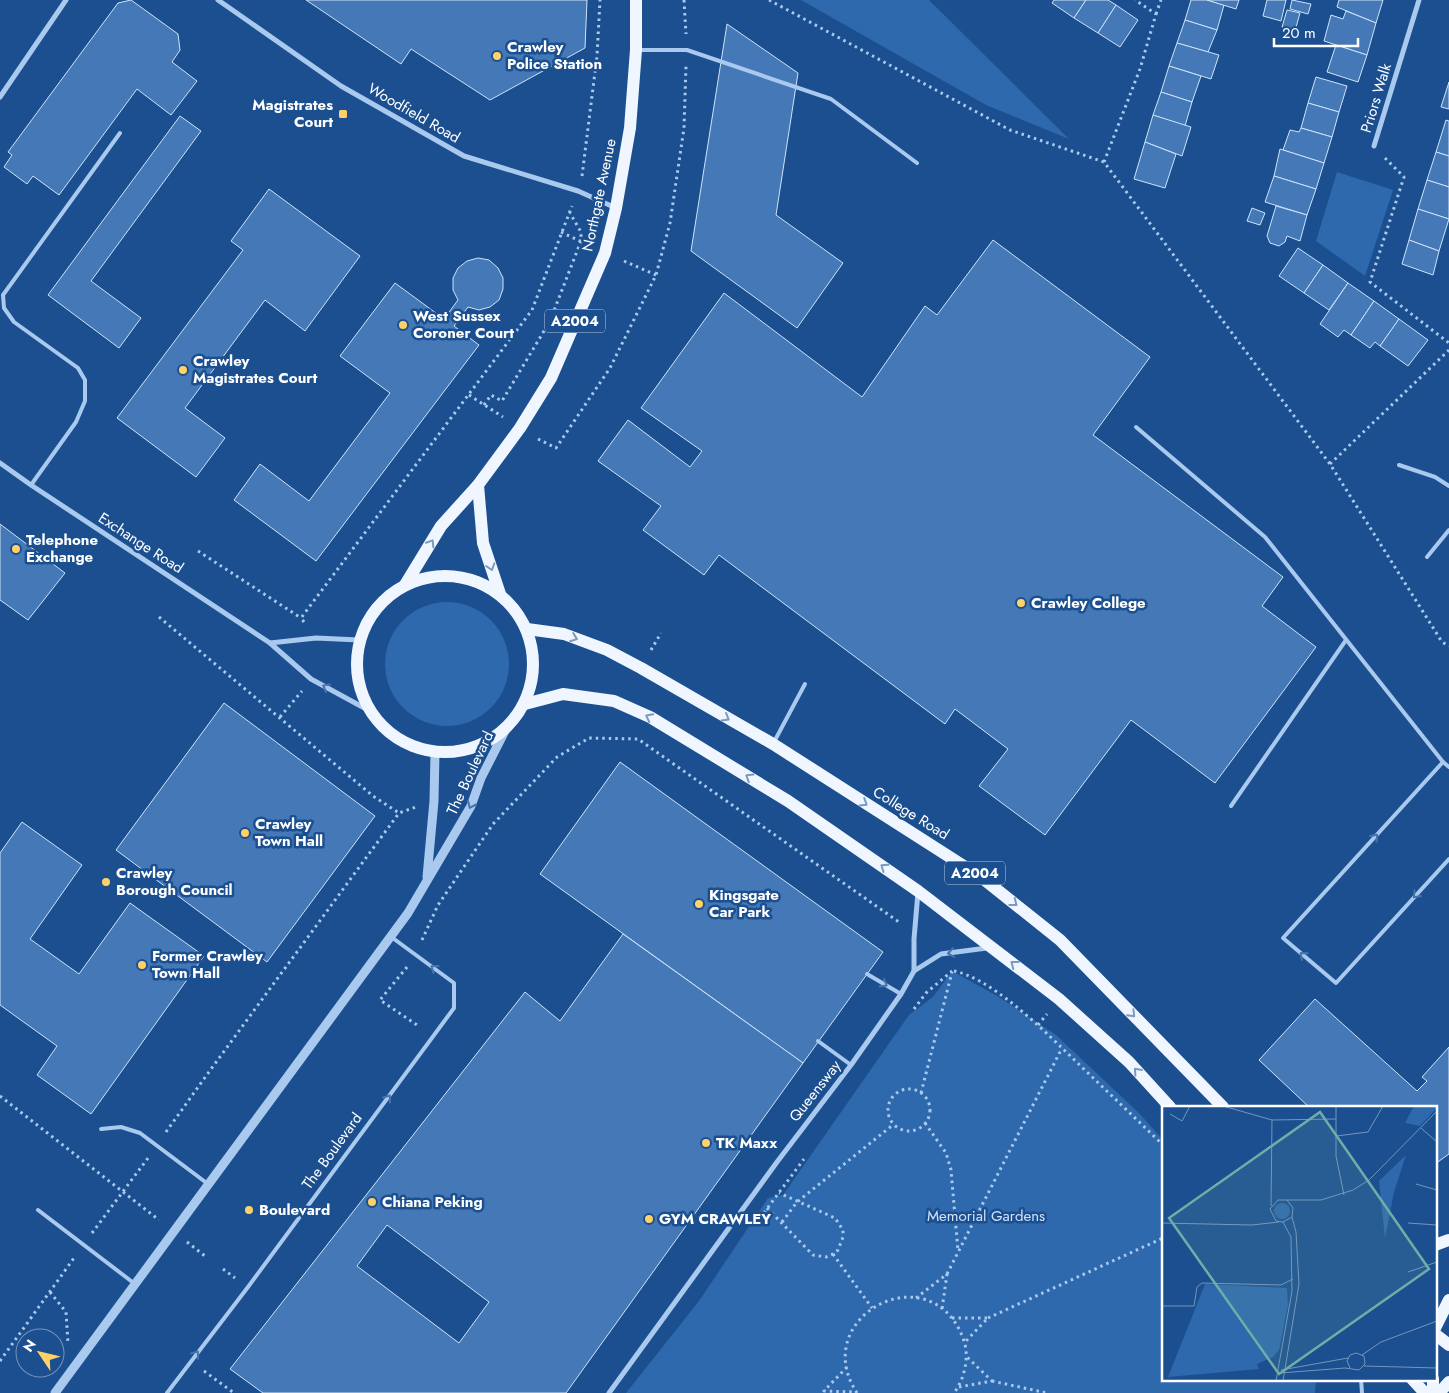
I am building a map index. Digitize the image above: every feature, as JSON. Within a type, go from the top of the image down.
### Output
[{"type":"main road","name":"Northgate Avenue","points":[[405,585],[441,526],[478,485],[520,428],[550,378],[605,253],[616,208],[630,128],[636,50],[636,0]]},
{"type":"main road","points":[[478,485],[483,543],[500,594]]},
{"type":"main road","points":[[434,576],[457,576],[480,582],[500,594],[516,610],[527,629],[533,654],[533,679],[524,704],[506,729],[485,744],[461,752],[435,753],[409,746],[387,732],[368,710],[358,684],[359,640],[364,627],[381,602],[405,585],[434,576]]},
{"type":"main road","name":"College Road","points":[[527,629],[564,634],[607,650],[641,668],[772,744],[981,877],[1060,940],[1222,1106]]},
{"type":"main road","name":"A2004","points":[[524,704],[563,694],[614,701],[650,716],[788,801],[918,891],[1059,999],[1129,1062],[1169,1106]]},
{"type":"main road","points":[[1436,1246],[1449,1240]]},
{"type":"main road","points":[[1436,1326],[1449,1300]]},
{"type":"main road","points":[[1436,1335],[1449,1345]]},
{"type":"main road","points":[[1413,1380],[1425,1393]]},
{"type":"main road","points":[[1433,1380],[1433,1393]]},
{"type":"main road","points":[[1439,1393],[1449,1382]]},
{"type":"street","points":[[0,97],[66,0]]},
{"type":"street","name":"Woodfield Road","points":[[218,0],[341,86],[464,156],[578,191],[616,208]]},
{"type":"street","name":"Priors Walk","points":[[1374,146],[1420,0]]},
{"type":"street","name":"Exchange Road","points":[[0,463],[30,485],[270,643],[311,679],[368,710]]},
{"type":"street","points":[[270,643],[316,638],[359,640]]},
{"type":"street","name":"The Boulevard","points":[[55,1393],[408,913],[472,806],[481,778],[506,729]]},
{"type":"street","name":"The Boulevard","points":[[427,879],[434,801],[435,753]]},
{"type":"street","points":[[914,972],[914,939],[918,891]]},
{"type":"street","name":"Queensway","points":[[609,1393],[777,1162],[851,1065],[901,994],[914,972],[941,954],[992,947]]},
{"type":"lane","points":[[636,50],[687,50],[831,99],[917,164]]},
{"type":"lane","points":[[30,485],[76,422],[84,401],[86,380],[78,368],[14,322],[4,308],[3,295],[120,133]]},
{"type":"lane","points":[[1136,427],[1265,537],[1443,762],[1449,767]]},
{"type":"lane","points":[[1399,465],[1435,477],[1449,486]]},
{"type":"lane","points":[[1428,557],[1449,530]]},
{"type":"lane","points":[[1230,806],[1346,640]]},
{"type":"lane","points":[[772,744],[805,684]]},
{"type":"lane","points":[[1443,762],[1283,938],[1336,983],[1449,859]]},
{"type":"lane","name":"The Boulevard","points":[[167,1393],[248,1287],[454,1008],[454,983],[390,936]]},
{"type":"lane","points":[[867,974],[901,994]]},
{"type":"lane","points":[[818,1041],[851,1065]]},
{"type":"lane","points":[[101,1129],[121,1127],[140,1133],[209,1185]]},
{"type":"lane","points":[[38,1210],[135,1284]]},
{"type":"lane","points":[[1361,1380],[1362,1393]]},
{"type":"path","points":[[302,618],[532,310],[578,191],[583,169],[597,56],[600,0]]},
{"type":"path","points":[[538,439],[556,448],[610,368],[656,275],[670,223],[684,128],[687,50],[684,0]]},
{"type":"path","points":[[769,0],[1010,130],[1104,162],[1330,464],[1442,642],[1449,646]]},
{"type":"path","points":[[1135,0],[1156,14]]},
{"type":"path","points":[[1104,162],[1140,69],[1161,0]]},
{"type":"path","points":[[1374,146],[1404,177],[1370,282],[1449,344]]},
{"type":"path","points":[[484,405],[491,395],[502,401],[550,321],[581,241],[581,232],[570,212]]},
{"type":"path","points":[[1330,464],[1449,350]]},
{"type":"path","points":[[469,395],[499,414]]},
{"type":"path","points":[[198,551],[302,618],[316,638]]},
{"type":"path","points":[[0,1362],[157,1146],[211,1068],[399,812],[373,796],[159,617]]},
{"type":"path","points":[[649,653],[661,633]]},
{"type":"path","points":[[280,717],[311,679]]},
{"type":"path","points":[[438,905],[493,824],[558,757],[589,738],[638,739],[901,924],[914,939]]},
{"type":"path","points":[[935,957],[952,971],[965,973],[983,982],[1038,1025],[1162,1144]]},
{"type":"path","points":[[909,1015],[926,993],[952,971]]},
{"type":"path","points":[[921,1092],[952,971]]},
{"type":"path","points":[[942,1309],[947,1274],[1062,1048]]},
{"type":"path","points":[[908,1089],[921,1092],[926,1097],[930,1110],[925,1123],[920,1128],[906,1130],[894,1124],[888,1112],[889,1105],[896,1094],[908,1089]]},
{"type":"path","points":[[0,1096],[163,1223]]},
{"type":"path","points":[[925,1123],[946,1153],[950,1170],[958,1252]]},
{"type":"path","points":[[782,1222],[797,1202],[894,1124]]},
{"type":"path","points":[[756,1224],[807,1154]]},
{"type":"path","points":[[767,1208],[813,1255],[819,1257],[833,1254],[838,1250],[843,1237],[843,1230],[835,1218],[778,1193]]},
{"type":"path","points":[[965,1342],[988,1318],[1162,1238]]},
{"type":"path","points":[[183,1239],[205,1256]]},
{"type":"path","points":[[833,1254],[872,1308]]},
{"type":"path","points":[[916,1298],[947,1274]]},
{"type":"path","points":[[50,1292],[66,1312],[68,1346]]},
{"type":"path","points":[[857,1392],[850,1380],[846,1367],[846,1351],[850,1334],[859,1320],[872,1308],[885,1301],[901,1297],[925,1300],[942,1309],[960,1329],[965,1342],[967,1357],[959,1387],[954,1393]]},
{"type":"path","points":[[952,1318],[988,1318]]},
{"type":"path","points":[[967,1357],[992,1380]]},
{"type":"path","points":[[822,1392],[846,1367]]},
{"type":"path","points":[[204,1371],[234,1393]]},
{"type":"path","points":[[959,1387],[992,1380],[1047,1393]]},
{"type":"path","points":[[822,1392],[857,1392]]},
{"type":"green space","points":[[801,0],[929,0],[1069,139],[986,105]]},
{"type":"green space","points":[[1337,172],[1393,190],[1365,276],[1316,241]]},
{"type":"green space","points":[[447,602],[471,606],[491,620],[505,640],[509,664],[505,688],[491,708],[471,722],[447,726],[423,722],[403,708],[389,688],[385,664],[389,640],[403,620],[423,606]]},
{"type":"green space","name":"Memorial Gardens","points":[[952,971],[999,997],[1056,1035],[1140,1114],[1162,1139],[1162,1380],[1316,1380],[1315,1393],[626,1393],[699,1301],[768,1198],[783,1195],[909,1015],[933,997]]},
{"type":"building","points":[[131,0],[178,34],[180,50],[172,62],[197,81],[171,115],[137,89],[59,195],[33,176],[27,184],[4,167],[12,155],[8,152],[118,3]]},
{"type":"building","name":"Crawley Police Station","points":[[306,0],[587,0],[585,48],[490,100],[411,49],[401,64]]},
{"type":"building","points":[[1054,0],[1086,0],[1074,18],[1052,3]]},
{"type":"building","points":[[1086,0],[1108,0],[1116,5],[1098,33],[1074,18]]},
{"type":"building","points":[[1191,0],[1207,0],[1224,5],[1217,30],[1185,20]]},
{"type":"building","points":[[1207,0],[1239,0],[1236,9]]},
{"type":"building","points":[[1267,0],[1286,0],[1281,21],[1263,16]]},
{"type":"building","points":[[1292,0],[1311,4],[1308,14],[1290,9]]},
{"type":"building","points":[[1339,0],[1383,0],[1376,23],[1337,7]]},
{"type":"building","points":[[1116,5],[1138,20],[1120,47],[1098,33]]},
{"type":"building","points":[[1287,10],[1300,13],[1295,31],[1282,27]]},
{"type":"building","points":[[1346,11],[1376,23],[1367,55],[1324,41],[1331,15],[1343,19]]},
{"type":"building","points":[[1185,20],[1217,30],[1208,52],[1177,43]]},
{"type":"building","points":[[727,24],[798,73],[776,215],[843,263],[797,328],[691,251]]},
{"type":"building","points":[[1177,43],[1219,55],[1211,79],[1169,66]]},
{"type":"building","points":[[1336,45],[1367,55],[1358,82],[1327,72]]},
{"type":"building","points":[[1169,66],[1201,76],[1192,102],[1161,92]]},
{"type":"building","points":[[1316,77],[1347,86],[1339,112],[1308,103]]},
{"type":"building","points":[[1449,82],[1449,109],[1441,107]]},
{"type":"building","points":[[1161,92],[1192,102],[1185,126],[1153,115]]},
{"type":"building","points":[[1308,103],[1339,112],[1332,137],[1301,128]]},
{"type":"building","points":[[1153,115],[1191,127],[1182,156],[1145,142]]},
{"type":"building","points":[[180,116],[201,131],[91,281],[141,318],[119,348],[48,295]]},
{"type":"building","points":[[1446,120],[1449,121],[1449,156],[1436,152]]},
{"type":"building","points":[[1301,128],[1332,137],[1324,163],[1283,150],[1290,130],[1299,132]]},
{"type":"building","points":[[1145,142],[1176,154],[1165,188],[1134,179]]},
{"type":"building","points":[[1280,149],[1324,163],[1316,189],[1274,176]]},
{"type":"building","points":[[1436,152],[1449,156],[1449,187],[1427,180]]},
{"type":"building","points":[[1274,176],[1316,189],[1307,215],[1265,202]]},
{"type":"building","points":[[1427,180],[1449,187],[1449,219],[1418,209]]},
{"type":"building","name":"Crawley Magistrates Court","points":[[269,189],[360,256],[305,331],[265,300],[185,408],[225,438],[196,477],[117,418],[243,250],[231,241]]},
{"type":"building","points":[[1276,206],[1307,215],[1300,241],[1287,236],[1285,242],[1279,246],[1270,243],[1267,236]]},
{"type":"building","points":[[1252,208],[1265,213],[1260,225],[1247,221]]},
{"type":"building","points":[[1418,209],[1449,219],[1439,251],[1409,240]]},
{"type":"building","points":[[993,240],[1150,357],[1093,435],[1283,577],[1262,606],[1316,647],[1215,783],[1131,720],[1045,835],[979,786],[1008,749],[955,709],[945,724],[719,555],[704,575],[643,530],[661,506],[598,461],[628,420],[690,467],[702,451],[641,408],[724,293],[862,397],[925,306],[937,315]]},
{"type":"building","points":[[1409,240],[1439,251],[1433,275],[1402,264]]},
{"type":"building","points":[[1298,248],[1323,265],[1304,293],[1279,276]]},
{"type":"building","points":[[478,258],[489,260],[498,268],[503,278],[503,289],[499,300],[490,307],[479,310],[468,307],[454,326],[479,345],[316,561],[234,500],[260,464],[309,501],[390,393],[340,356],[395,283],[444,319],[458,300],[453,290],[453,278],[458,268],[467,261]]},
{"type":"building","points":[[1323,265],[1348,283],[1329,310],[1304,293]]},
{"type":"building","points":[[1348,283],[1374,301],[1351,335],[1344,330],[1338,337],[1320,324]]},
{"type":"building","points":[[1374,301],[1399,319],[1380,346],[1375,342],[1370,348],[1351,335]]},
{"type":"building","points":[[1399,319],[1428,340],[1408,366],[1380,346]]},
{"type":"building","name":"Telephone Exchange","points":[[0,524],[65,573],[28,620],[0,600]]},
{"type":"building","name":"Crawley Town Hall","points":[[224,703],[375,816],[267,962],[116,850]]},
{"type":"building","name":"Kingsgate Car Park","points":[[620,762],[883,952],[803,1063],[540,874]]},
{"type":"building","name":"Former Crawley Town Hall","points":[[22,822],[82,865],[30,939],[79,974],[130,903],[204,956],[91,1114],[37,1075],[57,1046],[0,1005],[0,853]]},
{"type":"building","points":[[623,934],[803,1063],[566,1393],[263,1393],[230,1369],[525,992],[560,1021]],"holes":[[[387,1225],[489,1302],[459,1343],[357,1266]]]},
{"type":"building","points":[[1315,999],[1417,1091],[1427,1081],[1422,1077],[1449,1047],[1449,1154],[1436,1163],[1436,1106],[1308,1106],[1259,1060]]},
{"type":"place","name":"Crawley Police Station","points":[[497,56]]},
{"type":"place","name":"Magistrates Court","points":[[343,114]]},
{"type":"place","name":"West Sussex Coroner Court","points":[[403,325]]},
{"type":"place","name":"Crawley Magistrates Court","points":[[183,370]]},
{"type":"place","name":"Telephone Exchange","points":[[16,549]]},
{"type":"place","name":"Crawley College","points":[[1021,603]]},
{"type":"place","name":"Crawley Town Hall","points":[[245,833]]},
{"type":"place","name":"Crawley Borough Council","points":[[106,882]]},
{"type":"place","name":"Kingsgate Car Park","points":[[699,904]]},
{"type":"place","name":"Former Crawley Town Hall","points":[[142,965]]},
{"type":"place","name":"TK Maxx","points":[[706,1143]]},
{"type":"place","name":"Chiana Peking","points":[[372,1202]]},
{"type":"place","name":"Boulevard","points":[[249,1210]]},
{"type":"place","name":"GYM CRAWLEY","points":[[649,1219]]}]
